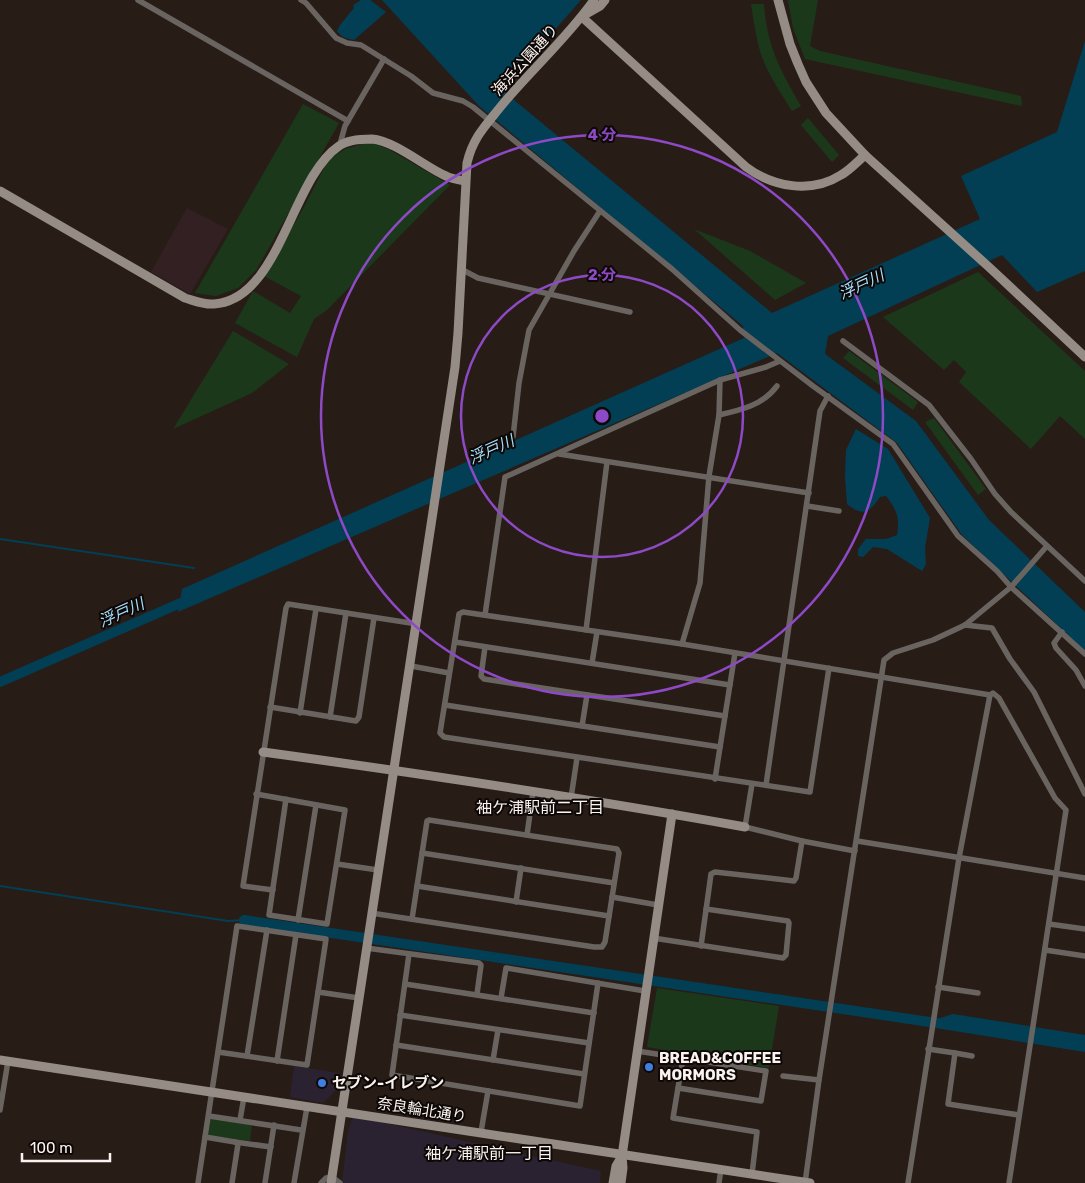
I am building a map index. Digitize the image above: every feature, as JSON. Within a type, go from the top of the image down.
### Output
[{"type":"street","points":[[138,0],[348,121]]},
{"type":"street","points":[[301,0],[306,3],[336,38],[361,46],[384,59],[433,93],[463,101],[672,269],[743,332],[896,447],[958,536],[1085,654]]},
{"type":"street","name":"海浜公園通り","points":[[332,1180],[366,946],[442,457],[456,350],[465,181],[470,146],[513,92],[582,17],[594,0]]},
{"type":"street","name":"海浜公園通り","points":[[582,17],[600,6],[605,0]]},
{"type":"street","points":[[778,0],[790,44],[806,82],[826,113],[865,155],[1085,357]]},
{"type":"street","points":[[582,17],[758,176],[771,182],[790,186],[819,184],[841,175],[865,155]]},
{"type":"street","points":[[0,191],[185,298],[204,304],[229,301],[254,285],[281,239],[317,169],[340,144],[348,121],[384,59]]},
{"type":"street","points":[[340,144],[356,140],[373,139],[394,146],[446,176],[465,181]]},
{"type":"street","points":[[513,437],[519,383],[529,330],[574,251],[600,211]]},
{"type":"street","points":[[461,269],[478,278],[630,312]]},
{"type":"street","points":[[843,341],[929,405],[971,459],[995,494],[1011,512],[1085,581]]},
{"type":"street","points":[[485,615],[505,477],[720,380],[766,368],[780,361]]},
{"type":"street","points":[[682,644],[700,583],[709,476],[719,415],[720,380]]},
{"type":"street","points":[[719,415],[744,409],[765,400],[777,386]]},
{"type":"street","points":[[766,785],[820,411],[828,396]]},
{"type":"street","points":[[558,454],[809,493]]},
{"type":"street","points":[[586,630],[607,462]]},
{"type":"street","points":[[807,506],[839,511]]},
{"type":"street","points":[[807,1183],[819,1080],[884,660],[893,653],[933,640],[965,625],[1011,587],[1047,546]]},
{"type":"street","points":[[272,890],[243,886],[256,794],[288,604],[416,624]]},
{"type":"street","points":[[300,713],[316,609]]},
{"type":"street","points":[[829,668],[810,792],[444,737],[440,733],[459,614],[463,612],[682,644],[882,676],[990,695],[993,693],[999,698],[1055,798],[1066,810],[1009,1183]]},
{"type":"street","points":[[330,717],[346,613]]},
{"type":"street","points":[[270,707],[356,721],[359,717],[374,618]]},
{"type":"street","points":[[965,625],[992,628],[1010,659],[1034,692],[1085,794]]},
{"type":"street","points":[[592,663],[597,632]]},
{"type":"street","points":[[1062,632],[1054,643],[1056,648],[1076,670],[1085,686]]},
{"type":"street","points":[[455,642],[730,685]]},
{"type":"street","points":[[485,646],[481,676],[484,679],[725,716]]},
{"type":"street","points":[[715,779],[735,653]]},
{"type":"street","points":[[411,666],[449,673]]},
{"type":"street","points":[[582,726],[587,695]]},
{"type":"street","points":[[908,1183],[958,858],[990,695]]},
{"type":"street","points":[[445,705],[720,747]]},
{"type":"street","points":[[263,752],[394,770],[672,814],[745,827],[802,841],[855,851]]},
{"type":"street","points":[[571,798],[577,758]]},
{"type":"street","points":[[745,827],[752,784]]},
{"type":"street","points":[[526,835],[533,792]]},
{"type":"street","points":[[256,794],[345,810],[328,924],[269,916],[286,800]]},
{"type":"street","points":[[298,920],[316,805]]},
{"type":"street","points":[[621,1183],[622,1156],[672,814]]},
{"type":"street","points":[[372,913],[594,947],[602,947],[605,942],[619,853],[617,849],[429,820],[427,822],[412,919]]},
{"type":"street","points":[[701,946],[711,874],[715,872],[794,881],[802,841]]},
{"type":"street","points":[[857,841],[1085,878]]},
{"type":"street","points":[[422,853],[614,883]]},
{"type":"street","points":[[337,864],[378,870]]},
{"type":"street","points":[[516,902],[521,868]]},
{"type":"street","points":[[417,886],[609,916]]},
{"type":"street","points":[[612,897],[658,905]]},
{"type":"street","points":[[653,938],[782,958],[786,955],[788,921],[706,909]]},
{"type":"street","points":[[1049,924],[1085,929]]},
{"type":"street","points":[[198,1183],[237,926],[326,939],[307,1066],[218,1052]]},
{"type":"street","points":[[247,1056],[266,930]]},
{"type":"street","points":[[277,1061],[296,935]]},
{"type":"street","points":[[366,946],[479,964],[481,966],[477,994]]},
{"type":"street","points":[[1045,950],[1085,956]]},
{"type":"street","points":[[408,954],[392,1075],[580,1106],[598,983]]},
{"type":"street","points":[[501,998],[506,968],[645,991]]},
{"type":"street","points":[[405,984],[594,1012]]},
{"type":"street","points":[[938,987],[978,994]]},
{"type":"street","points":[[318,992],[359,998]]},
{"type":"street","points":[[400,1015],[589,1043]]},
{"type":"street","points":[[493,1060],[498,1030]]},
{"type":"street","points":[[396,1045],[584,1074]]},
{"type":"street","points":[[928,1048],[972,1056]]},
{"type":"street","points":[[637,1051],[766,1071],[762,1101],[678,1088]]},
{"type":"street","points":[[955,1053],[948,1104],[1019,1115]]},
{"type":"street","points":[[683,1058],[674,1118],[757,1132],[752,1174]]},
{"type":"street","points":[[0,1110],[4,1060]]},
{"type":"street","name":"奈良輪北通り","points":[[4,1060],[807,1183]]},
{"type":"street","points":[[783,1076],[819,1080]]},
{"type":"street","points":[[481,1132],[488,1090]]},
{"type":"street","points":[[240,1120],[244,1097]]},
{"type":"street","points":[[294,1183],[301,1130],[307,1106]]},
{"type":"street","points":[[209,1116],[301,1130]]},
{"type":"street","points":[[265,1183],[274,1125]]},
{"type":"street","points":[[205,1137],[271,1147]]},
{"type":"street","points":[[232,1183],[238,1144],[236,1142]]},
{"type":"street","points":[[613,1183],[616,1166],[622,1156]]},
{"type":"street","points":[[719,1183],[721,1169]]},
{"type":"street","points":[[321,1183],[326,1178],[340,1183]]},
{"type":"shaded area","points":[[187,208],[228,229],[190,294],[151,272]]},
{"type":"shaded area","points":[[294,1066],[339,1073],[336,1090],[323,1103],[290,1097]]},
{"type":"shaded area","points":[[353,1116],[601,1171],[600,1183],[342,1183],[348,1131]]},
{"type":"green space","points":[[788,0],[818,0],[810,46],[820,51],[1021,96],[1022,106],[805,59],[793,28]]},
{"type":"green space","points":[[751,4],[764,4],[771,45],[787,81],[801,106],[792,111],[772,78],[760,52]]},
{"type":"green space","points":[[303,104],[339,123],[257,269],[238,288],[216,296],[195,293]]},
{"type":"green space","points":[[808,118],[839,155],[832,162],[801,125]]},
{"type":"green space","points":[[370,142],[388,149],[450,185],[327,310],[314,319],[297,357],[235,323],[253,291],[290,313],[301,296],[264,276],[304,207],[328,160],[345,149]]},
{"type":"green space","points":[[694,229],[750,251],[806,283],[775,300]]},
{"type":"green space","points":[[978,272],[1085,371],[1085,439],[1060,416],[1031,449],[959,382],[966,372],[954,360],[944,370],[883,317]]},
{"type":"green space","points":[[233,331],[289,364],[252,393],[173,429]]},
{"type":"green space","points":[[849,351],[918,402],[913,410],[843,358]]},
{"type":"green space","points":[[934,418],[986,489],[978,495],[925,422]]},
{"type":"green space","points":[[657,988],[779,1006],[769,1068],[647,1047]]},
{"type":"green space","points":[[212,1118],[252,1124],[250,1141],[209,1136],[210,1120]]},
{"type":"water","points":[[361,0],[370,0],[386,12],[354,40],[340,35],[337,31],[340,25],[354,8],[353,5]]},
{"type":"water","points":[[382,0],[581,0],[502,90],[772,313],[980,219],[961,176],[1057,132],[1085,41],[1085,271],[1037,292],[1002,255],[828,336],[825,354],[916,421],[989,520],[1085,612],[1085,651],[962,535],[897,443],[777,353],[178,612],[182,589],[744,338],[743,326],[479,106]]},
{"type":"water","points":[[856,429],[888,449],[930,518],[925,548],[926,564],[922,571],[887,549],[873,547],[863,557],[858,556],[858,549],[866,539],[886,539],[897,535],[898,519],[893,506],[886,496],[880,497],[869,510],[862,512],[847,504],[846,450]]},
{"type":"water","points":[[953,1014],[1085,1035],[1085,1052],[936,1028],[937,1019]]},
{"type":"waterway","points":[[0,539],[194,568]]},
{"type":"waterway","name":"浮戸川","points":[[0,682],[192,598]]},
{"type":"waterway","points":[[0,886],[228,921],[244,920]]},
{"type":"waterway","points":[[244,920],[950,1025]]},
{"type":"place","name":"BREAD&COFFEE MORMORS","points":[[649,1067]]},
{"type":"place","name":"セブン-イレブン","points":[[322,1083]]},
{"type":"district","name":"袖ケ浦駅前二丁目","points":[[540,807]]},
{"type":"district","name":"袖ケ浦駅前一丁目","points":[[489,1153]]}]
